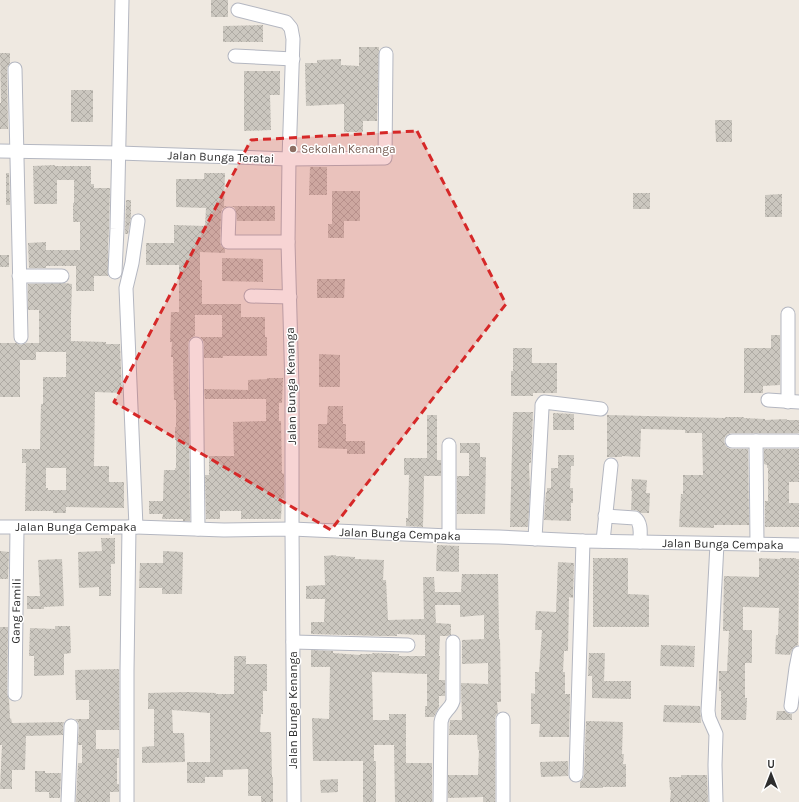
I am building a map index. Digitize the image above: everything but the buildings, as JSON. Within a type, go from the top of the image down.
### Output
[{"type":"street","points":[[115,272],[122,0]]},
{"type":"street","name":"Jalan Bunga Kenanga","points":[[238,10],[286,22],[291,28],[293,39],[288,242],[292,389],[294,802]]},
{"type":"street","name":"Jalan Bunga Teratai","points":[[0,151],[119,152],[289,160],[384,158],[386,54]]},
{"type":"street","points":[[235,56],[293,59]]},
{"type":"street","points":[[15,69],[21,337]]},
{"type":"street","points":[[229,214],[228,242],[288,242]]},
{"type":"street","points":[[127,802],[127,671],[132,527],[126,288],[132,263],[138,221]]},
{"type":"street","points":[[19,276],[62,276]]},
{"type":"street","points":[[251,296],[290,297]]},
{"type":"street","points":[[768,400],[794,402],[788,314]]},
{"type":"street","points":[[196,344],[198,529]]},
{"type":"street","points":[[535,539],[543,403],[601,409]]},
{"type":"street","points":[[732,441],[797,441]]},
{"type":"street","points":[[756,441],[757,544]]},
{"type":"street","points":[[449,445],[449,536]]},
{"type":"street","points":[[603,541],[611,465]]},
{"type":"street","points":[[605,516],[637,519],[640,528],[640,542]]},
{"type":"street","name":"Jalan Bunga Cempaka","points":[[0,527],[292,529],[582,541],[799,545]]},
{"type":"street","name":"Gang Famili","points":[[15,694],[17,528]]},
{"type":"street","points":[[576,775],[582,541]]},
{"type":"street","points":[[716,802],[716,734],[709,718],[708,711],[717,544]]},
{"type":"street","points":[[293,642],[408,645]]},
{"type":"street","points":[[440,802],[441,722],[442,715],[450,707],[453,701],[453,642]]},
{"type":"street","points":[[791,706],[799,653]]},
{"type":"street","points":[[503,719],[503,802]]},
{"type":"street","points":[[68,802],[71,726]]},
{"type":"highlighted area","points":[[417,131],[506,304],[331,530],[114,402],[251,140]]},
{"type":"place","name":"Sekolah Kenanga","points":[[293,149]]}]
